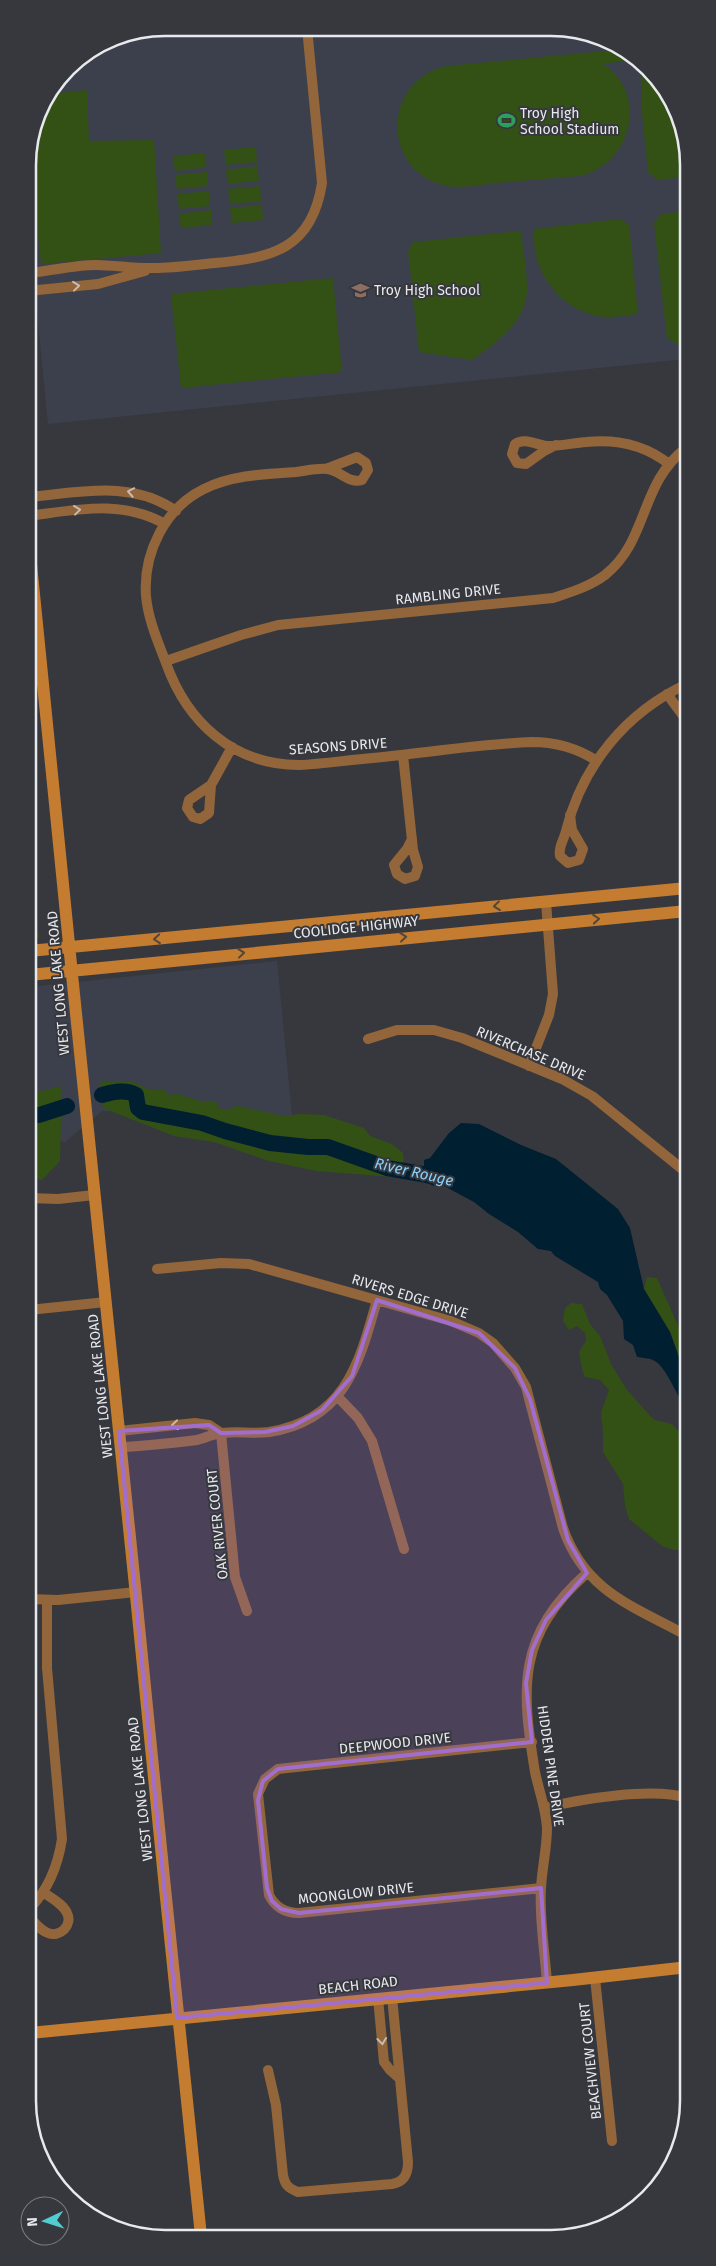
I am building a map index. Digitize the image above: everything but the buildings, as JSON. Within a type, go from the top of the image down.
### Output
[{"type":"main road","name":"WEST LONG LAKE ROAD","points":[[37,664],[70,946],[136,1592],[177,2018],[200,2230]]},
{"type":"main road","name":"COOLIDGE HIGHWAY","points":[[37,950],[680,889]]},
{"type":"main road","name":"COOLIDGE HIGHWAY","points":[[37,974],[680,912]]},
{"type":"main road","points":[[210,956],[208,950],[210,942],[219,933]]},
{"type":"main road","points":[[175,960],[187,950],[188,936]]},
{"type":"main road","name":"BEACH ROAD","points":[[36,2032],[547,1983],[679,1968]]},
{"type":"street","points":[[37,272],[95,265],[154,268],[264,257],[287,246],[308,224],[317,207],[322,183],[308,37]]},
{"type":"street","points":[[37,290],[98,284],[154,268]]},
{"type":"street","points":[[556,445],[602,441],[622,443],[646,449],[669,464]]},
{"type":"street","name":"RAMBLING DRIVE","points":[[166,661],[240,635],[278,625],[553,598],[576,591],[604,576],[622,557],[637,532],[652,489],[669,464],[680,454]]},
{"type":"street","name":"SEASONS DRIVE","points":[[326,469],[264,474],[224,481],[203,490],[176,511],[165,524],[152,552],[146,583],[148,608],[176,689],[189,710],[203,726],[232,747],[262,760],[299,765],[520,742],[545,742],[579,751],[597,761]]},
{"type":"street","points":[[37,496],[118,490],[150,497],[176,511]]},
{"type":"street","points":[[37,515],[96,508],[117,508],[147,515],[165,524]]},
{"type":"street","points":[[570,815],[582,787],[610,742],[630,721],[667,694],[680,687]]},
{"type":"street","points":[[667,694],[680,711]]},
{"type":"street","points":[[211,785],[232,747]]},
{"type":"street","points":[[403,755],[412,840]]},
{"type":"street","points":[[530,1066],[544,1031],[552,1000],[552,967],[546,902]]},
{"type":"street","name":"RIVERCHASE DRIVE","points":[[368,1039],[397,1030],[434,1030],[462,1038],[577,1086],[679,1167]]},
{"type":"street","points":[[36,1198],[58,1199],[94,1195]]},
{"type":"street","name":"RIVERS EDGE DRIVE","points":[[157,1269],[221,1263],[249,1264],[451,1321],[479,1333],[493,1342],[507,1357],[526,1387],[568,1540],[576,1558],[588,1573],[615,1596],[679,1631]]},
{"type":"street","points":[[121,1447],[196,1440],[210,1438],[221,1433],[265,1432],[285,1429],[313,1416],[337,1396],[352,1376],[358,1364],[377,1300]]},
{"type":"street","points":[[36,1309],[106,1302]]},
{"type":"street","points":[[337,1396],[358,1418],[372,1441],[404,1548]]},
{"type":"street","points":[[119,1431],[195,1423],[209,1424],[221,1433]]},
{"type":"street","name":"OAK RIVER COURT","points":[[221,1433],[235,1577],[247,1611]]},
{"type":"street","name":"HIDDEN PINE DRIVE","points":[[547,1983],[541,1888],[547,1838],[544,1808],[536,1773],[526,1683],[532,1650],[546,1620],[568,1592],[588,1573]]},
{"type":"street","points":[[36,1599],[136,1592]]},
{"type":"street","points":[[36,1900],[57,1866],[62,1829],[47,1668],[47,1600]]},
{"type":"street","name":"DEEPWOOD DRIVE","points":[[265,1779],[274,1772],[284,1768],[532,1742]]},
{"type":"street","name":"MOONGLOW DRIVE","points":[[265,1779],[259,1789],[258,1800],[268,1888],[272,1901],[286,1912],[298,1913],[541,1888]]},
{"type":"street","points":[[544,1808],[577,1801],[648,1793],[679,1796]]},
{"type":"street","points":[[36,1923],[47,1933],[52,1934],[62,1932],[68,1924],[68,1915],[64,1908],[43,1892]]},
{"type":"street","name":"BEACHVIEW COURT","points":[[595,1978],[612,2141]]},
{"type":"street","points":[[268,2070],[276,2105],[282,2175],[285,2184],[298,2192],[397,2183],[406,2177],[408,2162],[392,1997]]},
{"type":"street","points":[[378,1998],[384,2062],[399,2078]]},
{"type":"highlighted area","points":[[377,1300],[479,1333],[515,1368],[530,1399],[568,1540],[587,1573],[546,1620],[532,1650],[526,1683],[532,1742],[278,1769],[263,1781],[258,1800],[267,1888],[272,1901],[281,1909],[299,1913],[541,1888],[547,1983],[177,2018],[119,1431],[209,1425],[221,1433],[265,1432],[293,1426],[322,1410],[352,1376]]},
{"type":"shaded area","name":"Troy High School","points":[[551,36],[584,41],[615,53],[642,74],[663,101],[673,124],[680,165],[680,360],[48,424],[37,311],[37,157],[39,140],[46,116],[58,93],[74,74],[93,58],[108,50],[124,43],[157,37]]},
{"type":"shaded area","points":[[277,961],[295,1146],[143,1112],[102,1111],[65,1142],[36,1132],[37,986]]},
{"type":"green space","name":"Troy High School Stadium","points":[[610,51],[626,61],[603,64],[617,77],[626,92],[630,109],[628,127],[622,143],[612,158],[598,169],[580,176],[467,187],[439,184],[420,173],[406,159],[399,141],[398,122],[402,104],[412,87],[427,74],[447,66]]},
{"type":"green space","points":[[642,74],[663,101],[673,124],[677,140],[680,178],[657,180],[648,172],[641,103]]},
{"type":"green space","points":[[87,90],[89,141],[154,140],[161,253],[41,264],[37,226],[37,157],[43,124],[58,93]]},
{"type":"green space","points":[[256,147],[257,162],[226,165],[224,150]]},
{"type":"green space","points":[[205,153],[206,167],[175,171],[173,156]]},
{"type":"green space","points":[[257,166],[259,181],[228,184],[226,170]]},
{"type":"green space","points":[[207,172],[208,186],[177,189],[175,175]]},
{"type":"green space","points":[[260,186],[261,201],[230,204],[228,189]]},
{"type":"green space","points":[[209,191],[210,206],[179,209],[177,194]]},
{"type":"green space","points":[[262,205],[263,220],[232,223],[230,208]]},
{"type":"green space","points":[[211,210],[212,225],[181,228],[179,214]]},
{"type":"green space","points":[[680,212],[680,345],[667,338],[654,223],[661,214]]},
{"type":"green space","points":[[621,219],[629,225],[638,314],[607,317],[583,312],[562,298],[546,279],[536,256],[533,229]]},
{"type":"green space","points":[[521,231],[527,289],[526,301],[516,322],[500,339],[472,360],[419,352],[408,251],[413,242]]},
{"type":"green space","points":[[333,278],[342,372],[181,388],[171,294]]},
{"type":"green space","points":[[37,914],[39,938],[37,938]]},
{"type":"green space","points":[[100,1081],[133,1082],[150,1090],[165,1090],[167,1095],[178,1094],[203,1102],[216,1101],[218,1107],[226,1110],[238,1106],[284,1116],[301,1114],[324,1115],[364,1128],[370,1136],[392,1144],[403,1153],[405,1178],[316,1171],[269,1161],[214,1142],[174,1136],[103,1108]]},
{"type":"green space","points":[[62,1086],[60,1161],[42,1180],[36,1179],[37,1091]]},
{"type":"green space","points":[[647,1277],[657,1278],[679,1329],[679,1358],[670,1332],[644,1289]]},
{"type":"green space","points":[[571,1303],[582,1304],[590,1324],[600,1336],[612,1366],[627,1390],[654,1420],[672,1424],[679,1432],[679,1550],[662,1546],[629,1519],[625,1506],[623,1484],[603,1452],[601,1413],[609,1390],[600,1380],[585,1377],[579,1352],[586,1341],[585,1333],[577,1326],[569,1330],[563,1321],[565,1308]]},
{"type":"water","points":[[461,1123],[479,1124],[521,1145],[556,1159],[618,1209],[630,1228],[644,1289],[670,1332],[679,1358],[679,1398],[663,1368],[651,1359],[637,1357],[633,1345],[624,1339],[623,1321],[607,1295],[600,1289],[598,1282],[555,1256],[551,1251],[538,1249],[518,1232],[474,1202],[444,1186],[437,1187],[424,1182],[424,1160],[430,1158],[449,1133]]},
{"type":"waterway","name":"River Rouge","points":[[102,1095],[128,1092],[136,1095],[138,1108],[143,1112],[202,1123],[270,1143],[328,1147],[387,1168],[445,1178]]},
{"type":"waterway","name":"River Rouge","points":[[37,1115],[67,1106]]},
{"type":"place","name":"Troy High School Stadium","points":[[506,121]]},
{"type":"place","name":"Troy High School","points":[[360,290]]}]
